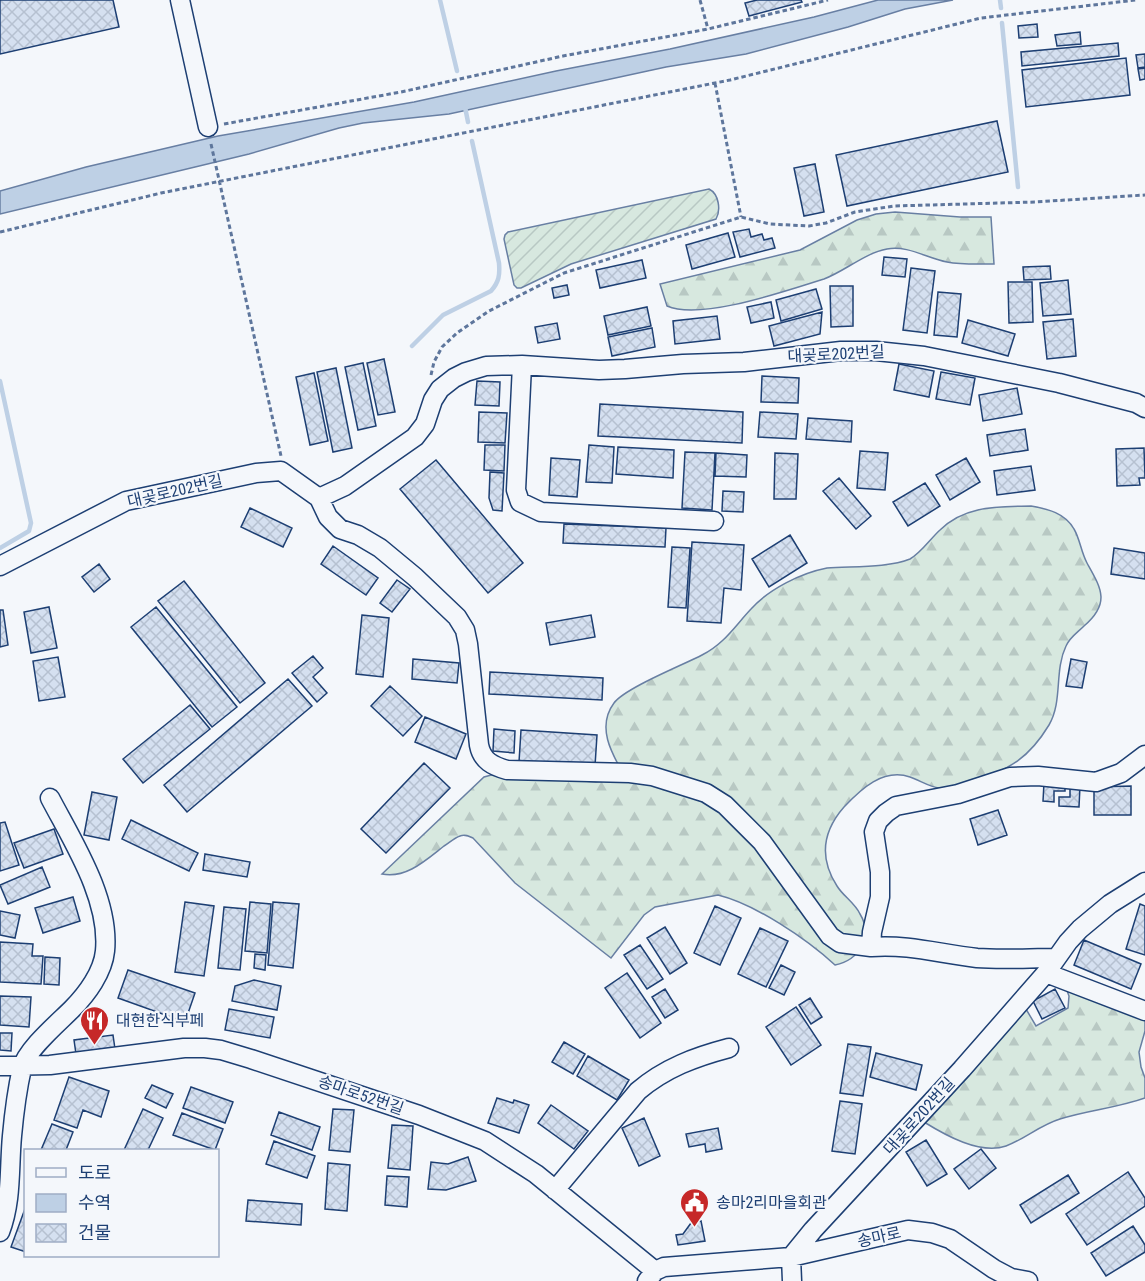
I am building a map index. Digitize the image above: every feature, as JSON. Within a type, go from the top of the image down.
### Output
[{"type":"street","points":[[180,0],[208,127]]},
{"type":"street","name":"대곶로202번길","points":[[319,498],[345,486],[415,437],[425,424],[433,400],[440,389],[454,378],[486,366],[522,365],[599,370],[744,362],[841,351],[892,352],[924,356],[1059,383],[1136,403],[1145,408]]},
{"type":"street","points":[[522,365],[516,490],[520,502],[541,512],[714,520]]},
{"type":"street","points":[[281,471],[319,498],[328,517],[340,529],[380,548],[457,617],[465,630],[468,644],[480,754],[495,766],[507,770],[537,772],[630,773],[652,776],[706,793],[725,805],[762,842],[830,936],[840,943],[871,947],[923,948],[951,954],[1051,966],[1145,1011]]},
{"type":"street","name":"대곶로202번길","points":[[0,566],[126,501],[256,473],[281,471]]},
{"type":"street","points":[[871,947],[880,897],[880,872],[874,832],[878,821],[886,813],[896,806],[958,794],[1010,777],[1038,776],[1096,782],[1121,773],[1145,755]]},
{"type":"street","points":[[0,1232],[7,1209],[12,1136],[22,1066],[38,1043],[74,1007],[91,984],[100,971],[105,952],[106,932],[100,903],[83,862],[50,798]]},
{"type":"street","name":"대곶로202번길","points":[[791,1257],[813,1230],[962,1069],[1051,966],[1068,942],[1092,917],[1145,882]]},
{"type":"street","name":"송마로52번길","points":[[0,1066],[50,1065],[184,1048],[205,1047],[221,1050],[419,1115],[485,1141],[536,1174],[651,1276]]},
{"type":"street","points":[[555,1190],[638,1091],[651,1080],[683,1062],[729,1048]]},
{"type":"street","name":"송마로","points":[[651,1276],[674,1265],[733,1263],[791,1257],[908,1230],[932,1233],[950,1239],[994,1269],[1017,1280]]},
{"type":"street","points":[[791,1257],[792,1281]]},
{"type":"path","points":[[700,0],[708,29]]},
{"type":"path","points":[[281,471],[281,450],[208,127],[401,92],[563,56],[708,29],[828,0]]},
{"type":"path","points":[[0,232],[161,193],[715,83],[981,18],[1136,0]]},
{"type":"path","points":[[715,83],[741,217]]},
{"type":"path","points":[[433,400],[431,375],[434,362],[442,347],[457,333],[489,311],[564,273],[741,217],[770,224],[809,226],[826,223],[855,212],[894,206],[1001,204],[1145,195]]},
{"type":"green space","points":[[709,189],[718,202],[716,219],[571,264],[521,288],[514,285],[504,239],[508,232]]},
{"type":"green space","points":[[895,212],[991,217],[994,264],[953,263],[910,250],[894,248],[871,254],[824,279],[745,302],[701,310],[682,310],[667,306],[660,284],[800,250],[857,220],[876,214]]},
{"type":"green space","points":[[1031,506],[1061,515],[1074,529],[1099,588],[1101,603],[1092,618],[1068,643],[1062,656],[1056,706],[1049,725],[1034,746],[1018,761],[987,777],[962,786],[948,788],[936,787],[910,777],[891,775],[865,787],[837,816],[826,845],[828,865],[837,886],[858,910],[865,931],[862,946],[857,953],[844,962],[835,965],[810,944],[764,914],[718,895],[655,907],[644,915],[611,958],[515,883],[473,838],[462,835],[407,871],[391,875],[382,874],[484,777],[495,774],[596,782],[616,780],[624,775],[611,749],[606,731],[606,721],[614,703],[642,684],[710,651],[758,602],[786,583],[827,568],[901,562],[914,556],[940,530],[960,516],[982,509]]},
{"type":"green space","points":[[1066,988],[1145,1016],[1145,1031],[1139,1052],[1145,1078],[1145,1098],[1060,1119],[1013,1143],[996,1148],[974,1146],[924,1122],[1026,1009],[1036,1026],[1068,1008],[1069,996]]},
{"type":"water","points":[[878,0],[953,0],[905,9],[746,54],[666,67],[449,114],[363,123],[339,128],[249,154],[0,214],[0,191],[86,167],[218,136],[414,102],[670,49],[814,17]]},
{"type":"building","points":[[0,0],[113,0],[119,27],[0,54]]},
{"type":"building","points":[[757,0],[801,0],[802,2],[749,16],[745,3]]},
{"type":"building","points":[[1037,24],[1038,37],[1019,38],[1018,26]]},
{"type":"building","points":[[1080,32],[1081,44],[1057,46],[1055,35]]},
{"type":"building","points":[[1118,43],[1119,56],[1022,66],[1021,52]]},
{"type":"building","points":[[1145,54],[1145,67],[1138,68],[1136,55]]},
{"type":"building","points":[[1126,58],[1130,95],[1026,107],[1022,70]]},
{"type":"building","points":[[1145,68],[1145,79],[1140,80],[1138,69]]},
{"type":"building","points":[[997,121],[1008,172],[847,206],[836,155]]},
{"type":"building","points":[[815,164],[824,212],[804,216],[794,168]]},
{"type":"building","points":[[749,229],[751,237],[762,234],[764,240],[772,238],[775,248],[740,257],[733,232]]},
{"type":"building","points":[[728,233],[735,257],[692,269],[686,245]]},
{"type":"building","points":[[884,257],[907,259],[905,277],[882,275]]},
{"type":"building","points":[[642,260],[646,278],[600,288],[596,270]]},
{"type":"building","points":[[1050,266],[1051,279],[1024,280],[1023,267]]},
{"type":"building","points":[[911,268],[935,271],[927,333],[903,330]]},
{"type":"building","points":[[1068,280],[1071,314],[1043,316],[1040,283]]},
{"type":"building","points":[[1008,282],[1032,282],[1033,322],[1009,323]]},
{"type":"building","points":[[567,285],[569,295],[554,298],[552,288]]},
{"type":"building","points":[[830,286],[853,286],[853,326],[831,327]]},
{"type":"building","points":[[816,289],[822,309],[781,321],[776,300]]},
{"type":"building","points":[[938,292],[961,294],[957,337],[934,335]]},
{"type":"building","points":[[771,302],[774,318],[751,323],[747,307]]},
{"type":"building","points":[[647,307],[651,326],[608,335],[604,316]]},
{"type":"building","points":[[822,312],[820,334],[774,346],[769,326]]},
{"type":"building","points":[[717,316],[720,339],[675,344],[673,321]]},
{"type":"building","points":[[1073,319],[1076,356],[1047,359],[1043,322]]},
{"type":"building","points":[[968,320],[1015,334],[1008,356],[962,343]]},
{"type":"building","points":[[557,323],[560,339],[538,343],[535,327]]},
{"type":"building","points":[[652,328],[655,347],[612,356],[608,337]]},
{"type":"building","points":[[384,359],[395,412],[378,415],[367,363]]},
{"type":"building","points":[[363,363],[376,426],[358,430],[345,367]]},
{"type":"building","points":[[899,364],[934,371],[929,397],[894,390]]},
{"type":"building","points":[[336,368],[352,448],[333,452],[317,372]]},
{"type":"building","points":[[941,372],[975,378],[970,405],[936,399]]},
{"type":"building","points":[[314,373],[328,441],[310,445],[296,377]]},
{"type":"building","points":[[762,376],[799,378],[798,403],[761,402]]},
{"type":"building","points":[[477,381],[500,382],[499,406],[475,405]]},
{"type":"building","points":[[1017,388],[1022,414],[983,421],[979,395]]},
{"type":"building","points":[[600,404],[743,412],[742,443],[598,436]]},
{"type":"building","points":[[479,412],[507,413],[505,443],[478,442]]},
{"type":"building","points":[[760,412],[798,414],[796,439],[758,437]]},
{"type":"building","points":[[808,418],[852,421],[851,442],[806,439]]},
{"type":"building","points":[[1025,429],[1028,450],[990,456],[987,435]]},
{"type":"building","points":[[485,445],[505,445],[504,471],[484,470]]},
{"type":"building","points":[[589,445],[614,447],[612,483],[586,482]]},
{"type":"building","points":[[618,447],[674,450],[673,478],[616,474]]},
{"type":"building","points":[[1144,448],[1145,478],[1139,478],[1140,485],[1117,486],[1116,449]]},
{"type":"building","points":[[860,451],[888,453],[885,490],[857,488]]},
{"type":"building","points":[[685,452],[715,453],[712,510],[682,508]]},
{"type":"building","points":[[716,453],[747,455],[746,477],[715,476]]},
{"type":"building","points":[[775,453],[798,454],[796,499],[774,499]]},
{"type":"building","points":[[551,458],[580,460],[577,497],[549,495]]},
{"type":"building","points":[[966,458],[980,482],[950,500],[936,475]]},
{"type":"building","points":[[436,460],[523,563],[488,593],[400,489]]},
{"type":"building","points":[[1031,466],[1035,490],[997,495],[994,471]]},
{"type":"building","points":[[490,472],[504,473],[502,511],[493,510],[489,498]]},
{"type":"building","points":[[839,478],[871,516],[856,529],[823,491]]},
{"type":"building","points":[[925,483],[940,506],[908,526],[893,502]]},
{"type":"building","points":[[723,491],[744,492],[743,512],[722,511]]},
{"type":"building","points":[[250,508],[292,528],[283,547],[241,527]]},
{"type":"building","points":[[564,524],[666,528],[665,547],[563,543]]},
{"type":"building","points":[[790,535],[807,563],[769,587],[752,559]]},
{"type":"building","points":[[692,542],[744,545],[741,590],[724,588],[721,623],[687,621]]},
{"type":"building","points":[[333,546],[378,578],[366,595],[321,564]]},
{"type":"building","points":[[672,547],[690,548],[686,608],[668,607]]},
{"type":"building","points":[[1114,548],[1145,553],[1145,579],[1111,574]]},
{"type":"building","points":[[99,564],[110,579],[94,592],[82,577]]},
{"type":"building","points":[[397,580],[410,589],[392,612],[380,603]]},
{"type":"building","points":[[184,581],[265,683],[240,703],[158,601]]},
{"type":"building","points":[[49,607],[57,648],[31,653],[24,612]]},
{"type":"building","points":[[156,607],[237,707],[212,727],[131,627]]},
{"type":"building","points":[[0,610],[3,610],[8,645],[0,647]]},
{"type":"building","points":[[362,615],[389,618],[383,677],[356,674]]},
{"type":"building","points":[[591,615],[595,637],[550,645],[546,623]]},
{"type":"building","points":[[313,656],[323,668],[313,677],[327,693],[317,702],[292,673]]},
{"type":"building","points":[[58,657],[65,697],[39,701],[33,661]]},
{"type":"building","points":[[413,659],[459,663],[457,683],[412,679]]},
{"type":"building","points":[[1071,659],[1087,662],[1082,688],[1066,686]]},
{"type":"building","points":[[490,672],[603,678],[602,700],[489,694]]},
{"type":"building","points":[[288,679],[312,706],[187,812],[164,785]]},
{"type":"building","points":[[390,686],[422,716],[403,736],[371,706]]},
{"type":"building","points":[[190,705],[210,729],[143,783],[123,759]]},
{"type":"building","points":[[425,717],[466,734],[456,759],[415,742]]},
{"type":"building","points":[[494,729],[515,731],[514,753],[493,751]]},
{"type":"building","points":[[521,730],[597,735],[595,766],[519,762]]},
{"type":"building","points":[[424,763],[450,788],[386,853],[361,829]]},
{"type":"building","points":[[1044,783],[1065,784],[1065,791],[1054,791],[1054,802],[1043,801]]},
{"type":"building","points":[[1070,786],[1080,786],[1079,807],[1059,806],[1059,797],[1070,797]]},
{"type":"building","points":[[1131,786],[1131,815],[1094,815],[1094,787]]},
{"type":"building","points":[[92,792],[117,797],[109,840],[84,835]]},
{"type":"building","points":[[998,810],[1007,835],[978,845],[970,819]]},
{"type":"building","points":[[131,820],[198,853],[189,871],[122,839]]},
{"type":"building","points":[[5,822],[19,865],[0,871],[0,823]]},
{"type":"building","points":[[54,829],[63,854],[24,868],[14,843]]},
{"type":"building","points":[[205,854],[250,862],[247,877],[203,870]]},
{"type":"building","points":[[42,867],[50,887],[8,904],[0,885]]},
{"type":"building","points":[[73,897],[80,921],[43,933],[35,908]]},
{"type":"building","points":[[185,902],[214,906],[204,976],[175,972]]},
{"type":"building","points":[[250,902],[271,904],[267,953],[245,951]]},
{"type":"building","points":[[273,902],[299,904],[293,968],[268,965]]},
{"type":"building","points":[[1140,904],[1145,906],[1145,955],[1126,949]]},
{"type":"building","points":[[715,906],[741,918],[720,965],[694,953]]},
{"type":"building","points":[[224,907],[246,909],[240,970],[218,968]]},
{"type":"building","points":[[0,911],[20,915],[15,938],[0,935]]},
{"type":"building","points":[[665,927],[687,963],[670,974],[647,938]]},
{"type":"building","points":[[760,928],[788,941],[766,987],[738,974]]},
{"type":"building","points":[[1084,940],[1141,964],[1131,989],[1074,965]]},
{"type":"building","points":[[0,942],[33,944],[32,956],[43,956],[41,984],[0,982]]},
{"type":"building","points":[[640,945],[663,979],[647,989],[624,955]]},
{"type":"building","points":[[255,954],[266,955],[265,970],[254,968]]},
{"type":"building","points":[[45,957],[60,958],[59,985],[44,984]]},
{"type":"building","points":[[781,965],[795,972],[784,995],[769,988]]},
{"type":"building","points":[[128,970],[195,993],[185,1022],[118,998]]},
{"type":"building","points":[[627,973],[661,1023],[640,1038],[605,988]]},
{"type":"building","points":[[254,980],[281,986],[277,1010],[232,1001],[235,986]]},
{"type":"building","points":[[665,989],[678,1010],[665,1018],[652,997]]},
{"type":"building","points":[[1055,989],[1065,1008],[1042,1019],[1033,1001]]},
{"type":"building","points":[[0,996],[31,997],[29,1027],[0,1025]]},
{"type":"building","points":[[810,998],[822,1017],[811,1024],[799,1005]]},
{"type":"building","points":[[796,1007],[821,1045],[791,1065],[766,1027]]},
{"type":"building","points":[[229,1009],[274,1017],[270,1038],[225,1030]]},
{"type":"building","points":[[0,1033],[12,1033],[11,1051],[0,1050]]},
{"type":"building","name":"대현한식부페","points":[[113,1035],[115,1049],[76,1054],[74,1040]]},
{"type":"building","points":[[564,1042],[585,1054],[573,1074],[552,1062]]},
{"type":"building","points":[[848,1044],[871,1047],[863,1096],[840,1093]]},
{"type":"building","points":[[876,1053],[922,1065],[916,1090],[870,1077]]},
{"type":"building","points":[[588,1056],[629,1080],[617,1100],[577,1076]]},
{"type":"building","points":[[69,1077],[109,1091],[101,1117],[83,1110],[77,1128],[54,1120]]},
{"type":"building","points":[[152,1085],[173,1094],[166,1108],[145,1098]]},
{"type":"building","points":[[191,1087],[233,1102],[225,1123],[183,1108]]},
{"type":"building","points":[[497,1098],[529,1105],[519,1133],[488,1123]]},
{"type":"building","points":[[840,1101],[862,1104],[855,1154],[832,1151]]},
{"type":"building","points":[[551,1105],[588,1131],[574,1149],[538,1123]]},
{"type":"building","points":[[143,1109],[163,1118],[148,1149],[124,1149]]},
{"type":"building","points":[[333,1109],[354,1110],[350,1152],[329,1150]]},
{"type":"building","points":[[279,1112],[320,1127],[312,1150],[271,1135]]},
{"type":"building","points":[[182,1113],[223,1129],[215,1149],[173,1135]]},
{"type":"building","points":[[644,1118],[660,1156],[639,1166],[622,1128]]},
{"type":"building","points":[[52,1124],[73,1132],[66,1149],[41,1149]]},
{"type":"building","points":[[392,1125],[413,1126],[410,1170],[388,1168]]},
{"type":"building","points":[[718,1128],[722,1149],[706,1152],[705,1144],[689,1147],[686,1134]]},
{"type":"building","points":[[926,1140],[947,1174],[927,1186],[906,1152]]},
{"type":"building","points":[[274,1141],[315,1156],[307,1178],[266,1164]]},
{"type":"building","points":[[981,1149],[996,1168],[969,1189],[954,1169]]},
{"type":"building","points":[[468,1157],[476,1181],[446,1190],[428,1189],[431,1162],[448,1164]]},
{"type":"building","points":[[328,1163],[350,1165],[347,1211],[325,1209]]},
{"type":"building","points":[[1128,1172],[1145,1198],[1145,1206],[1087,1245],[1066,1214]]},
{"type":"building","points":[[1068,1175],[1079,1193],[1031,1223],[1020,1205]]},
{"type":"building","points":[[387,1176],[409,1177],[407,1207],[385,1205]]},
{"type":"building","points":[[248,1200],[302,1204],[301,1225],[246,1221]]},
{"type":"building","points":[[24,1211],[24,1251],[11,1247]]},
{"type":"building","name":"송마2리마을회관","points":[[701,1221],[705,1241],[678,1245],[676,1235],[683,1234],[691,1223]]},
{"type":"building","points":[[1133,1226],[1145,1245],[1145,1252],[1106,1276],[1091,1253]]},
{"type":"waterway","points":[[440,0],[457,71]]},
{"type":"waterway","points":[[1000,0],[1001,8]]},
{"type":"waterway","points":[[1002,23],[1018,187]]},
{"type":"waterway","points":[[465,107],[468,122]]},
{"type":"waterway","points":[[412,346],[443,315],[491,291],[496,285],[499,263],[472,141]]},
{"type":"waterway","points":[[0,381],[31,523],[29,531],[0,548]]},
{"type":"place","name":"대현한식부페","points":[[95,1046]]},
{"type":"place","name":"송마2리마을회관","points":[[695,1228]]}]
